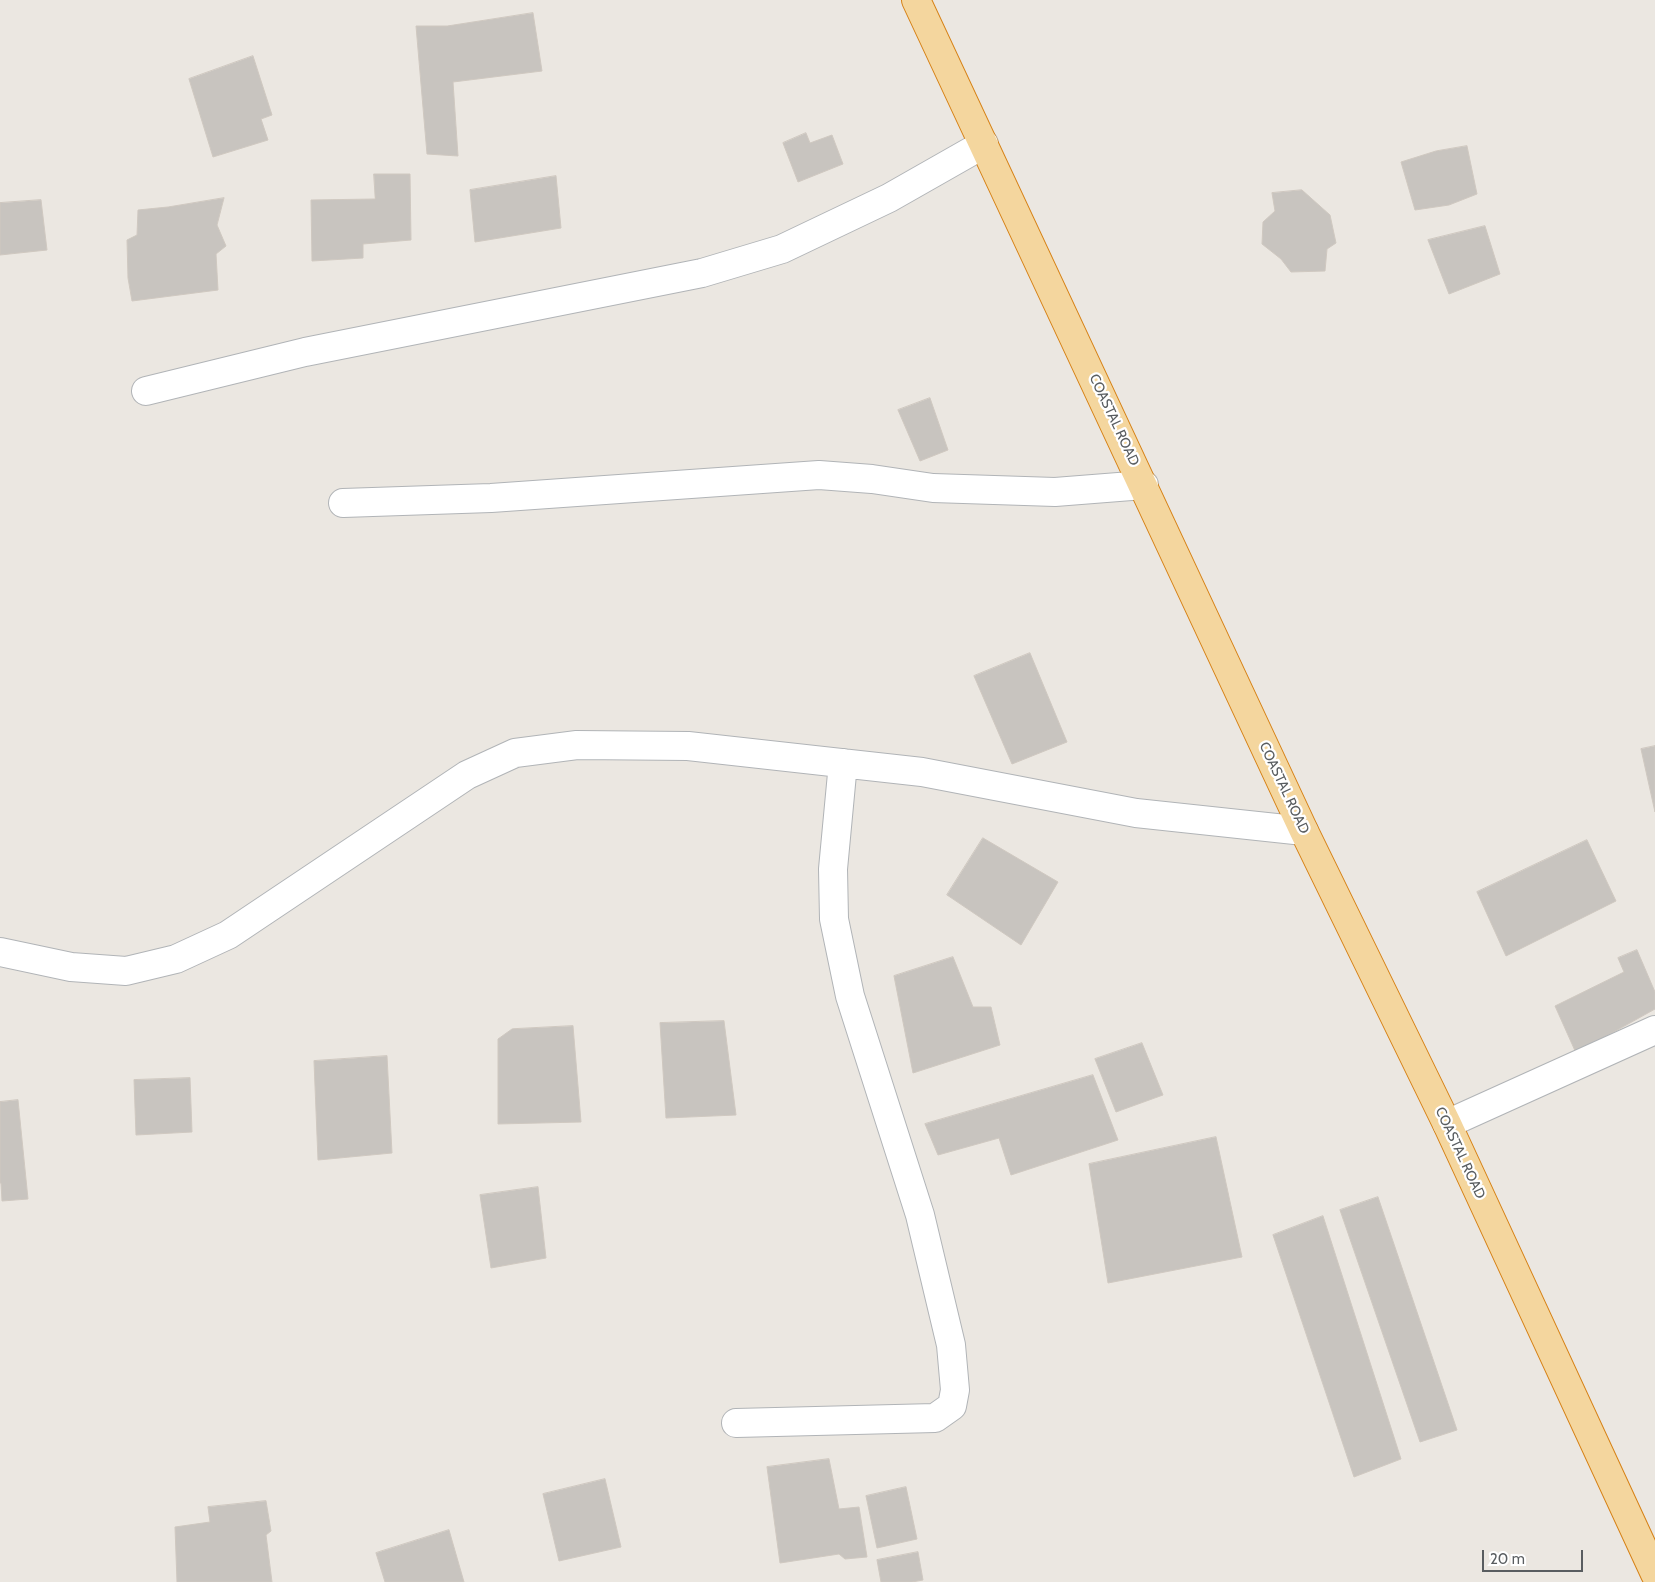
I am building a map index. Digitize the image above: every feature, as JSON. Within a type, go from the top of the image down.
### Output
[{"type":"highway","name":"COASTAL ROAD","points":[[916,0],[1304,831],[1447,1124],[1655,1574]]},
{"type":"street","points":[[146,391],[305,352],[702,273],[782,249],[889,198],[984,144]]},
{"type":"street","points":[[343,503],[491,498],[819,475],[872,479],[933,488],[1056,492],[1144,485]]},
{"type":"street","points":[[0,952],[71,967],[126,971],[176,959],[228,935],[467,775],[515,752],[577,745],[688,746],[922,772],[1136,812],[1304,831]]},
{"type":"street","points":[[736,1423],[935,1418],[952,1406],[955,1390],[951,1345],[920,1215],[850,996],[834,919],[833,869],[843,763]]},
{"type":"street","points":[[1447,1124],[1655,1030]]},
{"type":"building","points":[[533,13],[542,71],[453,82],[458,156],[427,154],[416,26],[447,26]]},
{"type":"building","points":[[253,56],[272,115],[261,119],[268,140],[213,157],[189,79]]},
{"type":"building","points":[[806,133],[810,143],[832,135],[843,164],[798,182],[783,143]]},
{"type":"building","points":[[1467,146],[1477,194],[1449,205],[1415,210],[1401,162],[1436,151]]},
{"type":"building","points":[[374,174],[410,174],[411,240],[363,244],[363,258],[312,261],[311,200],[375,199]]},
{"type":"building","points":[[556,176],[561,228],[475,242],[470,190]]},
{"type":"building","points":[[1302,190],[1330,215],[1336,243],[1327,249],[1325,271],[1291,272],[1281,259],[1262,244],[1263,222],[1275,211],[1272,193]]},
{"type":"building","points":[[224,198],[217,225],[226,246],[216,254],[218,290],[132,301],[128,278],[127,240],[137,235],[138,210]]},
{"type":"building","points":[[41,200],[47,250],[0,255],[0,203]]},
{"type":"building","points":[[1485,226],[1500,274],[1449,294],[1428,240]]},
{"type":"building","points":[[930,398],[948,450],[920,461],[898,410]]},
{"type":"building","points":[[1030,653],[1067,742],[1012,764],[974,676]]},
{"type":"building","points":[[1655,746],[1655,812],[1641,749]]},
{"type":"building","points":[[983,838],[1058,882],[1021,945],[947,895]]},
{"type":"building","points":[[1587,840],[1616,901],[1506,956],[1477,892]]},
{"type":"building","points":[[1637,950],[1655,992],[1655,1009],[1576,1053],[1555,1006],[1624,972],[1618,958]]},
{"type":"building","points":[[953,957],[973,1007],[991,1007],[1000,1045],[913,1073],[894,976]]},
{"type":"building","points":[[724,1021],[736,1115],[666,1118],[660,1023]]},
{"type":"building","points":[[573,1026],[581,1122],[498,1124],[498,1039],[512,1029]]},
{"type":"building","points":[[1142,1043],[1163,1095],[1116,1112],[1095,1059]]},
{"type":"building","points":[[387,1056],[392,1153],[318,1160],[314,1061]]},
{"type":"building","points":[[1093,1075],[1118,1140],[1011,1175],[999,1138],[938,1155],[925,1124]]},
{"type":"building","points":[[190,1078],[192,1132],[136,1135],[134,1080]]},
{"type":"building","points":[[18,1100],[28,1199],[2,1201],[0,1183],[0,1102]]},
{"type":"building","points":[[1216,1137],[1242,1257],[1108,1283],[1089,1164]]},
{"type":"building","points":[[538,1187],[546,1258],[491,1268],[480,1195]]},
{"type":"building","points":[[1378,1197],[1457,1430],[1420,1442],[1340,1210]]},
{"type":"building","points":[[1323,1216],[1401,1459],[1354,1477],[1273,1235]]},
{"type":"building","points":[[829,1459],[839,1509],[859,1507],[867,1557],[845,1559],[839,1554],[780,1563],[767,1467]]},
{"type":"building","points":[[605,1479],[621,1547],[559,1561],[543,1494]]},
{"type":"building","points":[[906,1487],[917,1539],[877,1548],[866,1496]]},
{"type":"building","points":[[266,1501],[271,1531],[266,1535],[272,1582],[177,1582],[175,1527],[210,1522],[208,1507]]},
{"type":"building","points":[[449,1530],[464,1582],[385,1582],[376,1553]]},
{"type":"building","points":[[918,1552],[923,1580],[881,1582],[877,1560]]}]
